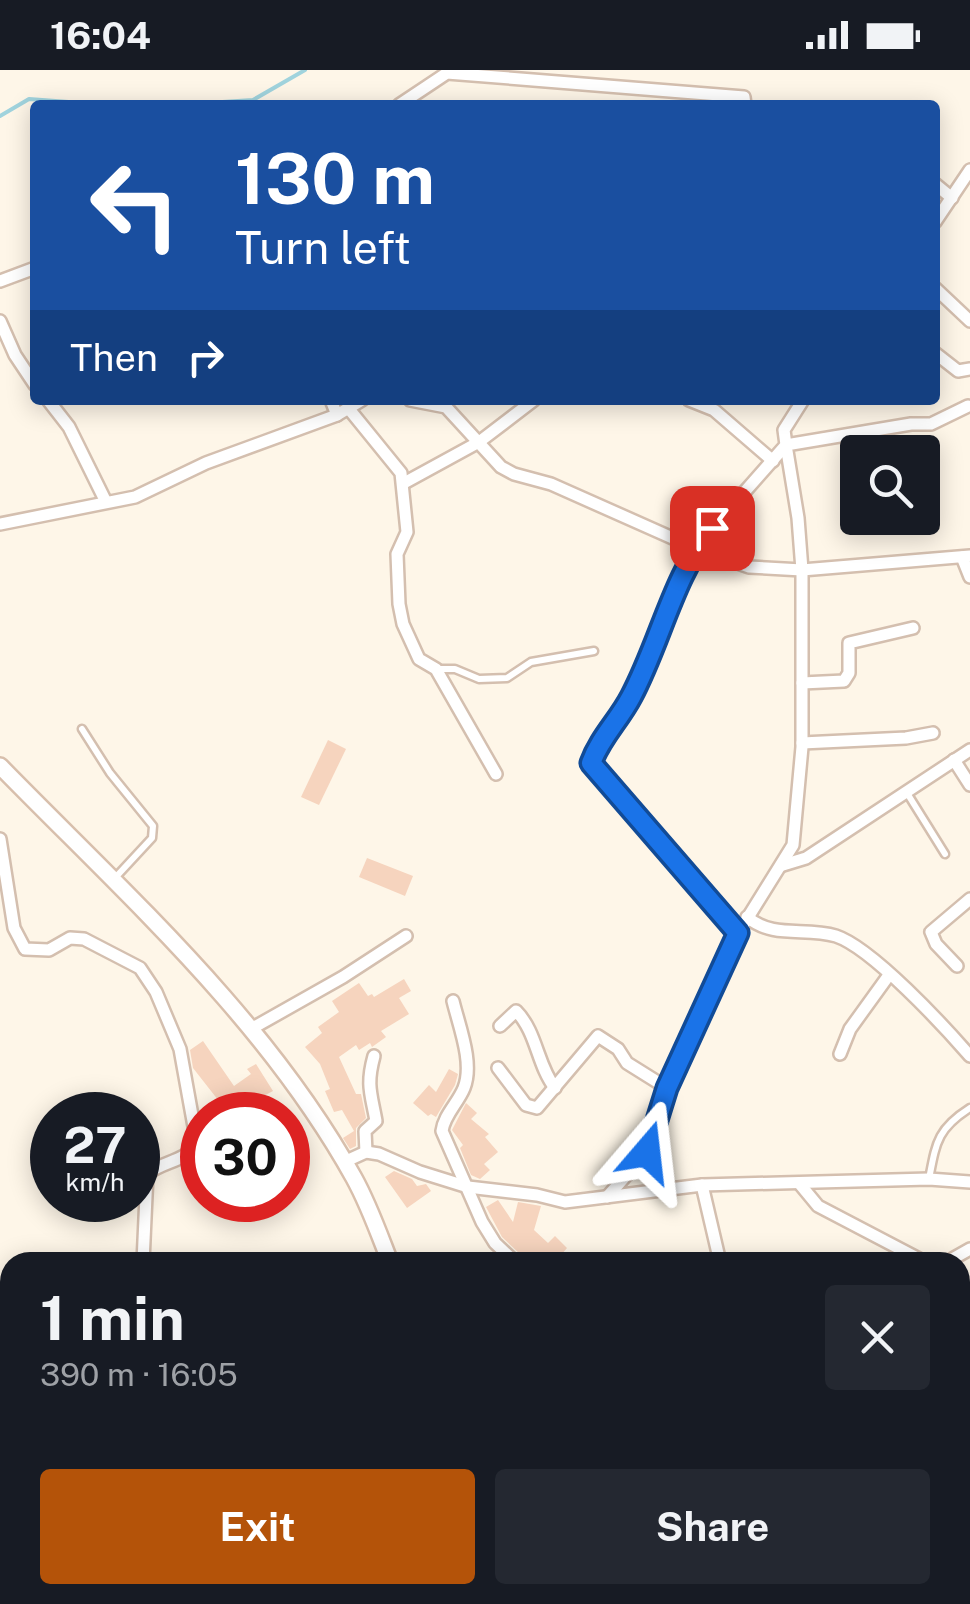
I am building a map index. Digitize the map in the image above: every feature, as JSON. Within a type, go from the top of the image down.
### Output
[{"type":"main road","points":[[0,766],[216,986],[283,1069],[344,1162],[386,1252]]},
{"type":"street","points":[[406,100],[446,73],[744,100]]},
{"type":"street","points":[[940,215],[970,170]]},
{"type":"street","points":[[940,188],[952,198]]},
{"type":"street","points":[[0,281],[30,270]]},
{"type":"street","points":[[940,293],[970,322]]},
{"type":"street","points":[[0,321],[30,378]]},
{"type":"street","points":[[940,356],[958,371],[970,369]]},
{"type":"street","points":[[52,405],[69,428],[106,502]]},
{"type":"street","points":[[337,405],[398,466],[404,483],[401,496],[407,532],[398,554],[403,624],[419,660],[436,669],[496,774]]},
{"type":"street","points":[[0,524],[135,496],[206,462],[354,405]]},
{"type":"street","points":[[436,405],[446,407],[501,467],[514,474],[551,484],[695,548],[749,567],[802,570],[966,557],[970,577]]},
{"type":"street","points":[[404,483],[479,442],[527,405]]},
{"type":"street","points":[[702,405],[714,410],[773,462]]},
{"type":"street","points":[[607,1198],[644,1158],[667,1088],[738,933],[793,845],[802,743],[802,570],[784,430],[798,405]]},
{"type":"street","points":[[738,933],[591,763],[596,747],[630,700],[695,548],[786,445],[931,424],[968,406]]},
{"type":"street","points":[[802,683],[844,681],[849,674],[849,643],[913,628]]},
{"type":"street","points":[[802,743],[933,733]]},
{"type":"street","points":[[783,864],[806,858],[970,750]]},
{"type":"street","points":[[954,760],[970,784]]},
{"type":"street","points":[[0,840],[14,928],[26,949],[48,950],[70,938],[84,940],[140,968],[156,992],[180,1049],[197,1143],[189,1155],[159,1165],[147,1174],[143,1252]]},
{"type":"street","points":[[957,966],[936,944],[931,932],[970,899]]},
{"type":"street","points":[[747,917],[777,932],[838,936],[889,975],[969,1053]]},
{"type":"street","points":[[251,1029],[406,936]]},
{"type":"street","points":[[840,1054],[850,1029],[889,975]]},
{"type":"street","points":[[453,1001],[464,1047],[466,1084],[442,1130],[488,1233],[506,1252]]},
{"type":"street","points":[[500,1026],[516,1011],[525,1020],[547,1078],[555,1088]]},
{"type":"street","points":[[498,1068],[532,1109],[537,1108],[598,1036],[618,1048],[626,1063],[667,1088]]},
{"type":"street","points":[[366,1152],[365,1131],[376,1121],[368,1096],[374,1056]]},
{"type":"street","points":[[344,1162],[366,1152],[468,1186],[565,1202],[702,1185],[930,1179],[970,1182]]},
{"type":"street","points":[[799,1183],[818,1206],[906,1252]]},
{"type":"street","points":[[702,1185],[718,1252]]},
{"type":"lane","points":[[436,669],[454,669],[478,679],[507,678],[531,662],[594,651]]},
{"type":"lane","points":[[82,729],[130,801],[153,826],[152,838],[113,880]]},
{"type":"lane","points":[[906,792],[945,854]]},
{"type":"lane","points":[[930,1179],[941,1131],[970,1108]]},
{"type":"building","points":[[328,740],[346,749],[319,805],[301,797]]},
{"type":"building","points":[[367,858],[413,876],[405,896],[359,877]]},
{"type":"building","points":[[404,979],[411,991],[399,998],[409,1014],[381,1031],[386,1037],[372,1047],[370,1043],[359,1050],[356,1045],[339,1057],[356,1094],[361,1094],[366,1118],[356,1128],[356,1146],[350,1149],[343,1138],[354,1131],[342,1110],[334,1112],[320,1064],[305,1047],[322,1033],[318,1027],[339,1012],[332,1001],[359,983],[368,996],[374,997]]},
{"type":"building","points":[[203,1041],[234,1086],[251,1074],[247,1069],[256,1064],[273,1091],[212,1092],[193,1068],[190,1050]]},
{"type":"building","points":[[449,1069],[458,1074],[455,1085],[436,1117],[428,1116],[413,1103],[429,1085],[436,1092]]},
{"type":"building","points":[[466,1103],[477,1113],[471,1119],[489,1134],[485,1137],[498,1152],[484,1164],[490,1170],[480,1179],[471,1175],[460,1148],[463,1145],[452,1130]]},
{"type":"building","points":[[394,1171],[412,1179],[417,1186],[426,1184],[431,1191],[407,1208],[385,1177]]},
{"type":"building","points":[[498,1200],[513,1222],[518,1202],[541,1206],[534,1230],[548,1243],[555,1236],[567,1248],[564,1252],[518,1252],[502,1237],[486,1207]]},
{"type":"waterway","points":[[253,100],[305,70]]},
{"type":"waterway","points":[[0,116],[29,99],[42,100]]},
{"type":"route","points":[[647,1152],[667,1088],[738,933],[591,763],[596,747],[630,700],[695,548],[712,528]]}]
